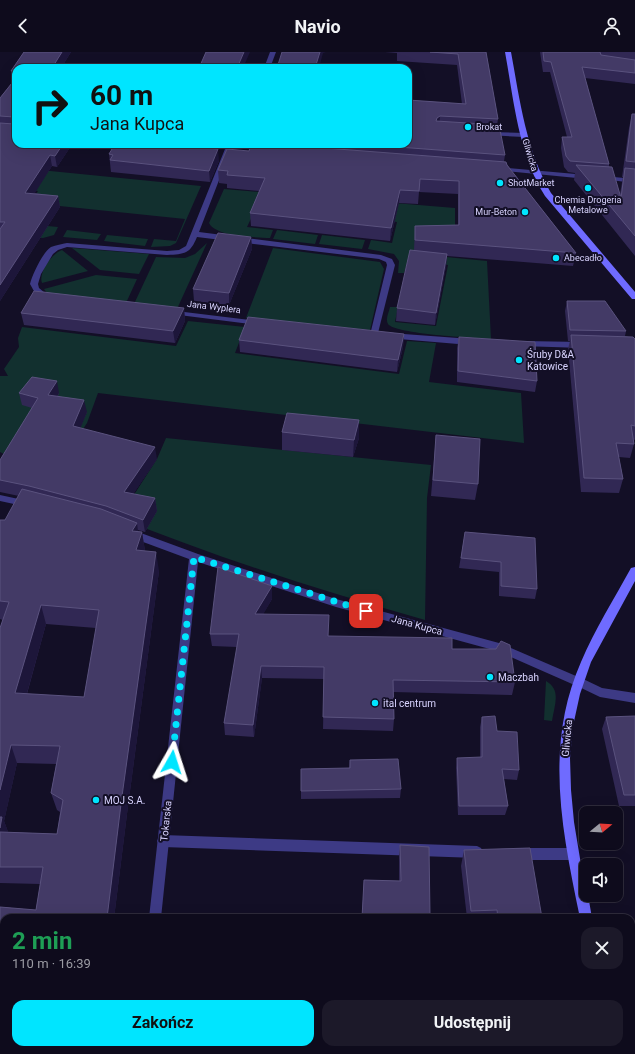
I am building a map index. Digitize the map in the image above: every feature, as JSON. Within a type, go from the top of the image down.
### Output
[{"type":"street","points":[[268,64],[273,52]]},
{"type":"street","name":"Gliwicka","points":[[508,52],[524,135],[535,172],[548,194],[635,297]]},
{"type":"street","points":[[478,133],[524,135]]},
{"type":"street","points":[[61,298],[46,296],[38,292],[34,286],[34,278],[40,268],[52,250],[57,248],[67,245],[181,252],[189,248],[227,149]]},
{"type":"street","points":[[493,169],[635,181]]},
{"type":"street","points":[[194,234],[382,256],[389,260],[391,265],[370,334],[458,341]]},
{"type":"street","name":"Jana Wyplera","points":[[165,311],[271,324]]},
{"type":"street","points":[[516,344],[595,346]]},
{"type":"street","points":[[0,498],[41,506]]},
{"type":"street","name":"Jana Kupca","points":[[122,530],[194,557],[336,603],[499,647],[600,692],[635,698]]},
{"type":"street","name":"Tokarska","points":[[155,914],[194,557]]},
{"type":"street","name":"Gliwicka","points":[[585,914],[567,823],[564,783],[565,745],[569,717],[586,663],[635,572]]},
{"type":"street","points":[[163,841],[486,853]]},
{"type":"street","points":[[501,853],[573,854]]},
{"type":"green space","points":[[0,166],[201,186],[176,243],[170,246],[151,247],[154,239],[176,241],[185,219],[50,205],[37,225],[58,227],[54,235],[43,238],[5,235],[12,232],[38,191],[0,187]]},
{"type":"green space","points":[[224,189],[455,208],[455,237],[447,237],[446,257],[487,261],[491,339],[419,333],[394,327],[388,324],[387,318],[390,307],[398,307],[395,322],[436,326],[448,265],[408,261],[404,273],[398,273],[399,261],[394,254],[368,249],[371,240],[392,243],[397,222],[257,206],[247,227],[273,230],[270,238],[246,237],[227,234],[213,228],[209,223]]},
{"type":"green space","points":[[67,230],[101,234],[97,240],[63,237]]},
{"type":"green space","points":[[277,230],[318,235],[315,244],[273,239]]},
{"type":"green space","points":[[107,235],[148,239],[145,246],[104,241]]},
{"type":"green space","points":[[322,235],[365,240],[362,249],[319,244]]},
{"type":"green space","points":[[207,243],[177,309],[134,304],[156,257],[185,258],[195,254]]},
{"type":"green space","points":[[72,248],[149,254],[139,274],[100,270]]},
{"type":"green space","points":[[273,248],[380,262],[384,269],[370,330],[246,318]]},
{"type":"green space","points":[[62,250],[88,271],[42,283],[42,274],[50,259]]},
{"type":"green space","points":[[96,275],[137,279],[126,303],[47,293],[44,289]]},
{"type":"green space","points":[[188,321],[245,327],[235,353],[399,374],[407,341],[436,343],[429,382],[521,393],[524,443],[98,393],[87,423],[77,438],[10,457],[0,452],[0,376],[8,376],[4,369],[19,347],[18,338],[22,327],[176,346]]},
{"type":"green space","points":[[166,438],[431,465],[427,498],[425,620],[270,573],[194,547],[119,518],[157,459]]},
{"type":"green space","points":[[546,681],[554,689],[556,699],[552,721],[544,720]]},
{"type":"building","points":[[24,52],[62,52],[54,64],[16,64]]},
{"type":"building","points":[[206,52],[244,52],[239,64],[201,64]]},
{"type":"building","points":[[282,52],[320,52],[316,64],[278,64]]},
{"type":"building","points":[[430,52],[486,52],[498,119],[440,116],[436,121],[499,125],[505,155],[411,148],[412,100],[466,104],[458,54]]},
{"type":"building","points":[[543,52],[600,52],[601,55],[635,60],[635,73],[582,67],[609,164],[570,161],[566,156],[562,137],[572,137],[551,62],[544,61]]},
{"type":"building","points":[[12,83],[12,117],[0,116],[0,98]]},
{"type":"building","points":[[632,114],[635,114],[635,162],[626,161]]},
{"type":"building","points":[[0,123],[12,124],[12,148],[60,148],[55,156],[50,155],[25,193],[58,196],[0,285],[0,229],[5,222],[0,222]]},
{"type":"building","points":[[113,148],[218,149],[209,171],[110,160],[113,155],[109,154]]},
{"type":"building","points":[[250,148],[325,148],[506,162],[576,253],[415,240],[415,226],[459,225],[459,181],[420,179],[419,191],[400,190],[391,228],[250,213],[265,178],[227,175],[228,171],[218,170],[227,149],[249,151]]},
{"type":"building","points":[[576,165],[612,167],[621,198],[625,168],[635,169],[635,236]]},
{"type":"building","points":[[218,233],[251,237],[229,293],[193,289]]},
{"type":"building","points":[[410,250],[447,254],[436,313],[397,308]]},
{"type":"building","points":[[34,291],[184,308],[173,331],[21,313]]},
{"type":"building","points":[[567,301],[605,301],[626,331],[570,330]]},
{"type":"building","points":[[248,317],[404,334],[398,360],[239,340]]},
{"type":"building","points":[[571,335],[633,337],[635,339],[635,426],[631,425],[634,444],[616,443],[623,479],[584,478]]},
{"type":"building","points":[[459,337],[535,342],[537,381],[458,371]]},
{"type":"building","points":[[32,377],[57,381],[48,395],[84,400],[73,426],[155,447],[124,492],[155,498],[143,520],[106,506],[0,480],[0,460],[38,398],[19,393]]},
{"type":"building","points":[[287,413],[359,420],[354,440],[282,432]]},
{"type":"building","points":[[436,435],[480,439],[478,484],[433,480]]},
{"type":"building","points":[[22,489],[101,509],[137,523],[132,531],[142,532],[136,550],[156,552],[122,796],[107,914],[0,914],[0,907],[36,910],[43,867],[0,867],[0,832],[57,834],[63,800],[51,793],[60,746],[11,745],[0,790],[0,628],[9,602],[0,601],[0,520],[5,520]],"holes":[[[41,605],[99,610],[84,697],[15,693]]]},
{"type":"building","points":[[465,532],[535,538],[537,589],[501,586],[501,562],[461,558]]},
{"type":"building","points":[[218,567],[272,586],[255,614],[329,615],[328,636],[452,638],[452,649],[496,649],[501,641],[510,645],[515,682],[393,680],[394,719],[323,717],[324,667],[261,666],[253,725],[224,723],[239,634],[210,634]]},
{"type":"building","points":[[495,716],[497,731],[517,732],[519,770],[502,769],[508,806],[459,806],[457,758],[482,757],[482,717]]},
{"type":"building","points":[[635,716],[635,795],[624,795],[606,717]]},
{"type":"building","points":[[398,759],[401,789],[301,791],[301,769],[350,768],[350,760]]},
{"type":"building","points":[[0,817],[2,817],[0,828]]},
{"type":"building","points":[[400,845],[429,847],[430,914],[362,914],[364,880],[401,881]]},
{"type":"building","points":[[530,848],[541,914],[498,914],[497,910],[471,911],[464,850]]},
{"type":"place","name":"Brokat","points":[[468,127]]},
{"type":"place","name":"ShotMarket","points":[[500,183]]},
{"type":"place","name":"Chemia Drogeria Metalowe","points":[[588,188]]},
{"type":"place","name":"Mur-Beton","points":[[525,212]]},
{"type":"place","name":"Abecadło","points":[[556,258]]},
{"type":"place","name":"Śruby D&A Katowice","points":[[519,360]]},
{"type":"place","name":"Maczbah","points":[[490,677]]},
{"type":"place","name":"ital centrum","points":[[375,703]]},
{"type":"place","name":"MOJ S.A.","points":[[96,800]]},
{"type":"route","points":[[172,762],[194,557],[336,603],[366,611]]}]
